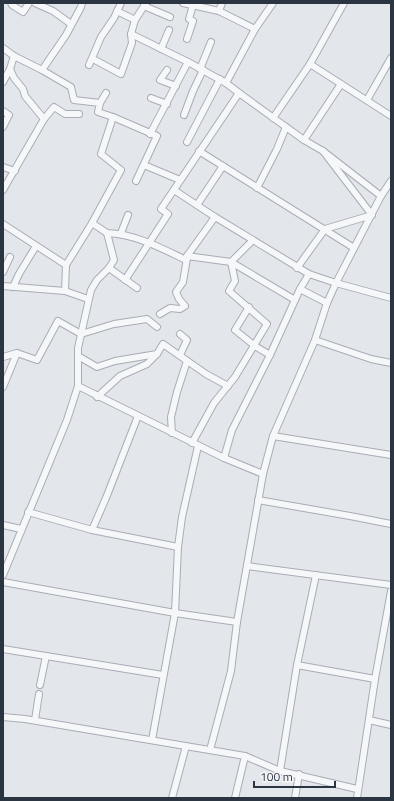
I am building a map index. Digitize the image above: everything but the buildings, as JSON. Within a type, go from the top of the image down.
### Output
[{"type":"street","points":[[11,3],[23,12],[29,3]]},
{"type":"street","points":[[35,3],[53,11],[72,24]]},
{"type":"street","points":[[42,70],[72,24],[81,5],[75,3]]},
{"type":"street","points":[[89,65],[93,59],[101,37],[114,18],[121,3]]},
{"type":"street","points":[[183,3],[219,11],[254,29]]},
{"type":"street","points":[[219,11],[222,3]]},
{"type":"street","points":[[187,142],[254,29],[273,3]]},
{"type":"street","points":[[273,118],[310,64],[344,3]]},
{"type":"street","points":[[93,59],[121,74],[132,43],[131,34],[135,20],[145,4],[170,17]]},
{"type":"street","points":[[187,39],[193,21],[189,19],[193,5]]},
{"type":"street","points":[[117,11],[135,20]]},
{"type":"street","points":[[161,49],[169,30]]},
{"type":"street","points":[[131,34],[223,81],[304,140],[323,151],[380,196]]},
{"type":"street","points":[[184,115],[202,70],[210,42]]},
{"type":"street","points":[[3,48],[14,56],[71,87],[74,100],[100,103]]},
{"type":"street","points":[[3,82],[10,69],[14,56]]},
{"type":"street","points":[[367,100],[391,58]]},
{"type":"street","points":[[150,134],[188,62]]},
{"type":"street","points":[[310,64],[391,116]]},
{"type":"street","points":[[10,69],[25,96],[44,119]]},
{"type":"street","points":[[167,70],[160,80],[176,86]]},
{"type":"street","points":[[304,140],[341,84]]},
{"type":"street","points":[[106,93],[100,103],[98,112],[157,136],[136,181]]},
{"type":"street","points":[[125,280],[168,214],[161,209],[239,93]]},
{"type":"street","points":[[151,98],[167,104]]},
{"type":"street","points":[[3,190],[44,119],[54,107],[65,114],[79,114]]},
{"type":"street","points":[[3,111],[9,115],[3,127]]},
{"type":"street","points":[[65,291],[66,266],[121,170],[101,154],[112,117]]},
{"type":"street","points":[[257,188],[277,149],[286,127]]},
{"type":"street","points":[[199,151],[325,229],[357,246]]},
{"type":"street","points":[[323,151],[372,214]]},
{"type":"street","points":[[144,165],[180,180]]},
{"type":"street","points":[[197,205],[223,166]]},
{"type":"street","points":[[3,167],[15,171]]},
{"type":"street","points":[[210,750],[230,671],[258,500],[273,436],[315,340],[327,303],[336,283],[357,246],[380,196],[391,181]]},
{"type":"street","points":[[174,190],[215,217],[309,274],[391,298]]},
{"type":"street","points":[[297,268],[325,229],[372,214]]},
{"type":"street","points":[[121,233],[128,215]]},
{"type":"street","points":[[160,314],[170,308],[180,309],[185,306],[179,299],[176,292],[183,282],[187,257],[215,217]]},
{"type":"street","points":[[92,223],[107,233],[121,233],[150,243],[186,260],[187,257],[231,262],[295,300]]},
{"type":"street","points":[[3,224],[66,266]]},
{"type":"street","points":[[3,575],[67,420],[78,386],[78,356],[88,299],[97,280],[109,268],[114,260],[107,233]]},
{"type":"street","points":[[231,262],[253,240]]},
{"type":"street","points":[[13,287],[36,246]]},
{"type":"street","points":[[3,272],[10,257]]},
{"type":"street","points":[[192,443],[214,403],[228,386],[255,346],[267,324],[229,291],[235,281],[231,262]]},
{"type":"street","points":[[109,268],[137,288]]},
{"type":"street","points":[[224,458],[232,430],[270,355],[300,289],[309,274]]},
{"type":"street","points":[[3,286],[65,291],[88,299]]},
{"type":"street","points":[[300,289],[327,303]]},
{"type":"street","points":[[249,307],[235,330],[255,346],[270,355]]},
{"type":"street","points":[[3,357],[16,353],[37,360],[58,321],[81,334],[114,324],[147,319],[157,327]]},
{"type":"street","points":[[180,334],[188,340],[180,355]]},
{"type":"street","points":[[315,340],[371,359],[391,363]]},
{"type":"street","points":[[97,396],[120,376],[147,364],[157,354],[163,344],[206,374],[228,386]]},
{"type":"street","points":[[3,387],[16,353]]},
{"type":"street","points":[[78,356],[96,367],[115,360],[157,354]]},
{"type":"street","points":[[172,433],[171,417],[187,361]]},
{"type":"street","points":[[78,386],[198,446],[263,474]]},
{"type":"street","points":[[92,530],[138,416]]},
{"type":"street","points":[[273,436],[391,456]]},
{"type":"street","points":[[152,740],[175,613],[178,547],[182,517],[198,446]]},
{"type":"street","points":[[258,500],[391,524]]},
{"type":"street","points":[[28,512],[92,530],[178,547]]},
{"type":"street","points":[[3,525],[21,529]]},
{"type":"street","points":[[247,566],[391,585]]},
{"type":"street","points":[[280,771],[297,665],[316,575]]},
{"type":"street","points":[[3,582],[175,613],[237,622]]},
{"type":"street","points":[[357,798],[375,678],[391,590]]},
{"type":"street","points":[[3,649],[163,675]]},
{"type":"street","points":[[40,685],[46,656]]},
{"type":"street","points":[[297,665],[375,678]]},
{"type":"street","points":[[35,720],[39,694]]},
{"type":"street","points":[[3,717],[35,720],[245,756],[280,771],[299,774],[358,789]]},
{"type":"street","points":[[369,720],[391,725]]},
{"type":"street","points":[[172,798],[186,746]]},
{"type":"street","points":[[235,798],[245,756]]},
{"type":"street","points":[[295,798],[299,774]]}]
